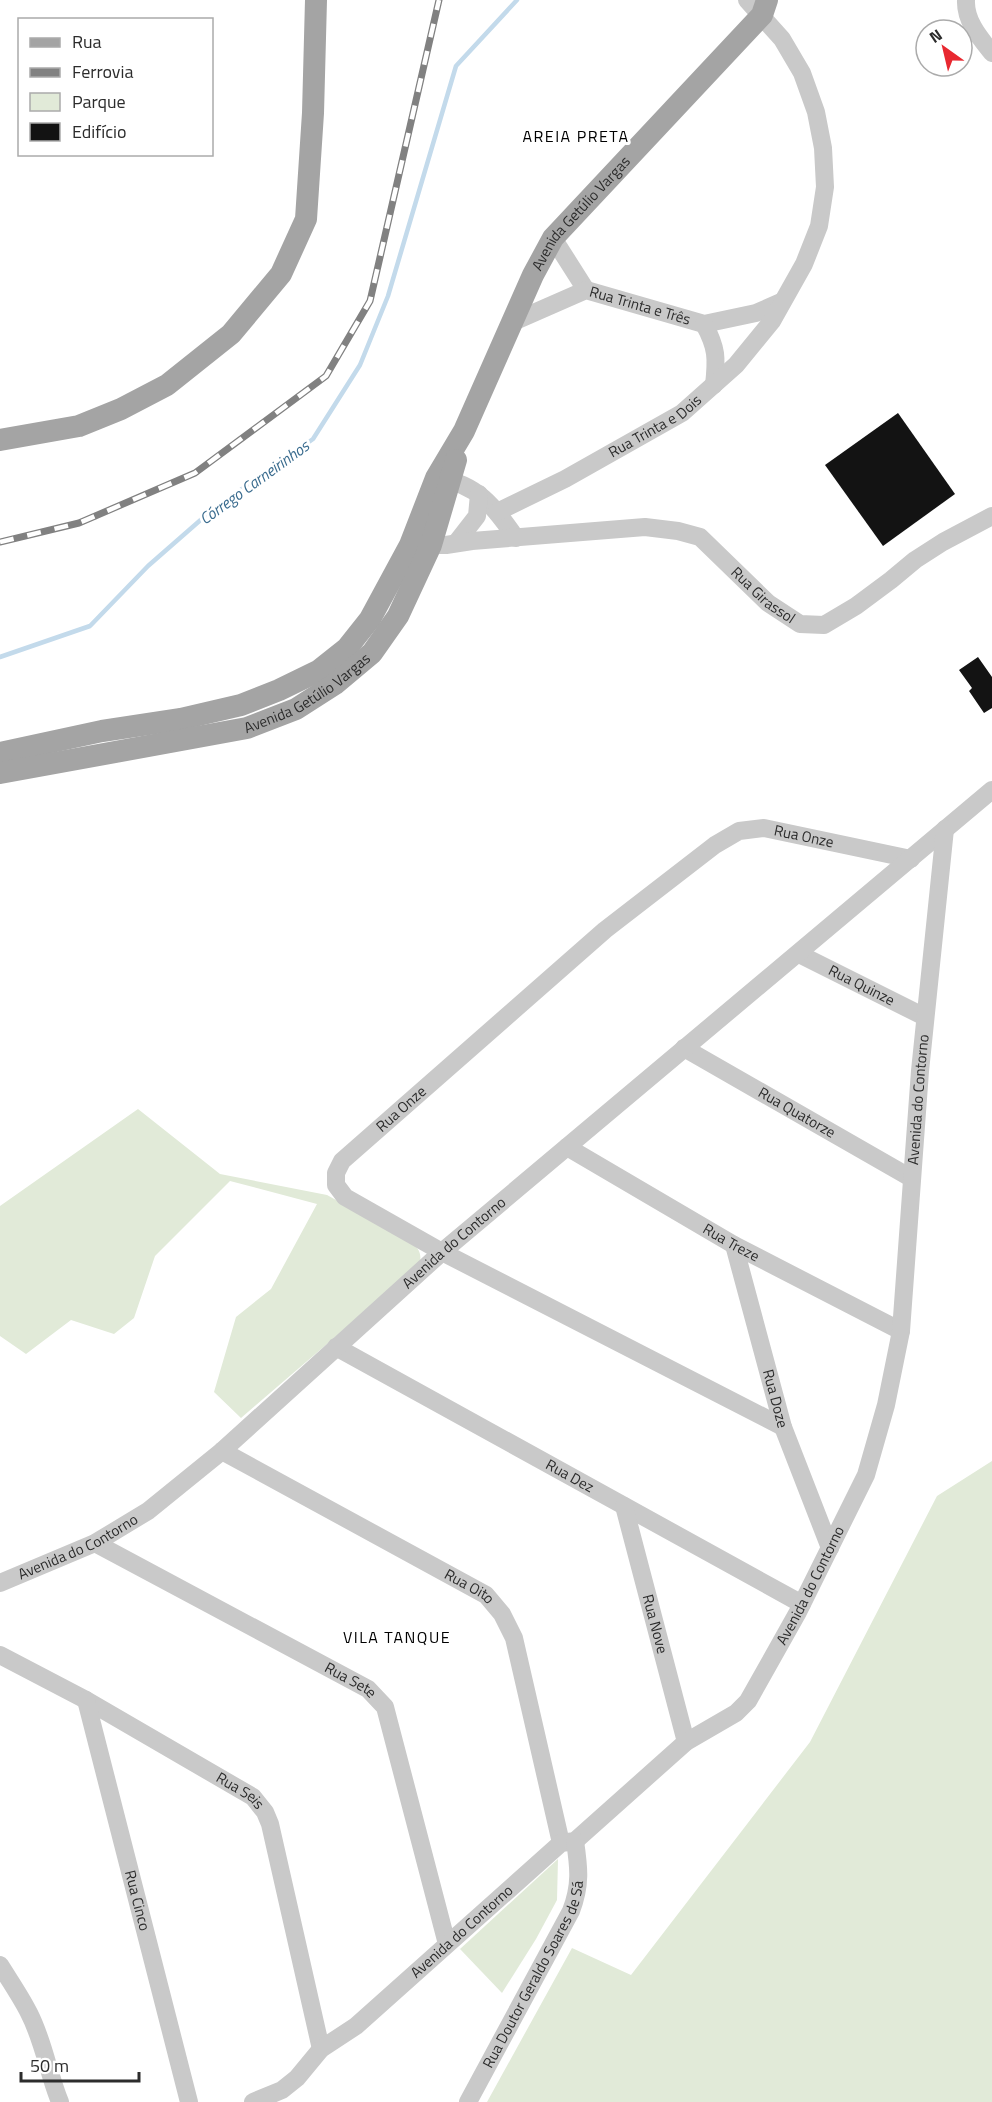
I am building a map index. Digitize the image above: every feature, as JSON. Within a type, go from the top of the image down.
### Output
[{"type":"main road","points":[[313,113],[316,0]]},
{"type":"main road","points":[[0,440],[79,426],[121,409],[167,385],[231,334],[281,274],[306,219],[318,63],[329,0]]},
{"type":"main road","name":"Avenida Getúlio Vargas","points":[[0,773],[182,729],[279,690],[318,671],[347,648],[421,545],[443,479],[533,275],[553,238],[759,5]]},
{"type":"main road","name":"Avenida Getúlio Vargas","points":[[0,753],[102,731],[182,729]]},
{"type":"street","points":[[966,0],[966,11],[976,32],[992,53]]},
{"type":"street","name":"Rua Trinta e Dois","points":[[497,512],[565,479],[682,413],[736,365],[772,321],[804,264],[819,226],[825,187],[823,148],[816,112],[802,74],[759,5]]},
{"type":"street","points":[[553,238],[586,290]]},
{"type":"street","name":"Rua Trinta e Três","points":[[513,322],[586,290],[704,324]]},
{"type":"street","points":[[714,385],[717,359],[711,337],[704,324],[756,313],[781,302]]},
{"type":"street","points":[[443,479],[479,494],[497,512],[516,538]]},
{"type":"street","points":[[456,543],[477,516],[479,494]]},
{"type":"street","name":"Rua Girassol","points":[[421,545],[645,528],[678,531],[700,537],[768,603],[800,624],[824,625],[856,606],[924,554],[992,516]]},
{"type":"street","name":"Avenida do Contorno","points":[[0,1582],[95,1543],[148,1511],[222,1451],[442,1252],[992,790]]},
{"type":"street","name":"Rua Onze","points":[[783,1427],[442,1252],[345,1197],[336,1185],[336,1173],[342,1161],[605,930],[715,845],[739,831],[764,828],[911,859]]},
{"type":"street","name":"Avenida do Contorno","points":[[253,2102],[282,2090],[297,2078],[321,2049],[356,2026],[447,1944],[686,1742],[736,1713],[748,1701],[802,1604],[866,1475],[886,1405],[901,1331],[925,1017],[945,830]]},
{"type":"street","name":"Rua Quinze","points":[[799,954],[925,1017]]},
{"type":"street","name":"Rua Quatorze","points":[[684,1048],[912,1178]]},
{"type":"street","name":"Rua Treze","points":[[567,1147],[734,1245],[901,1331]]},
{"type":"street","name":"Rua Doze","points":[[734,1245],[783,1427],[830,1548]]},
{"type":"street","name":"Rua Dez","points":[[336,1347],[802,1604]]},
{"type":"street","name":"Rua Oito","points":[[222,1451],[486,1595],[502,1614],[514,1638],[568,1842]]},
{"type":"street","name":"Rua Nove","points":[[624,1506],[686,1742]]},
{"type":"street","name":"Rua Sete","points":[[95,1543],[368,1689],[384,1707],[447,1944]]},
{"type":"street","name":"Rua Seis","points":[[0,1655],[86,1700],[254,1797],[265,1812],[270,1824],[321,2049]]},
{"type":"street","name":"Rua Cinco","points":[[86,1700],[189,2102]]},
{"type":"street","name":"Rua Doutor Geraldo Soares de Sá","points":[[468,2102],[577,1897],[580,1878],[568,1842]]},
{"type":"street","points":[[0,1965],[30,2013],[60,2102]]},
{"type":"green space","points":[[138,1109],[220,1174],[327,1195],[410,1241],[420,1254],[419,1265],[241,1418],[214,1392],[236,1317],[271,1289],[317,1204],[230,1181],[155,1256],[134,1318],[114,1334],[71,1320],[26,1354],[0,1336],[0,1206]]},
{"type":"green space","points":[[992,1461],[992,2102],[487,2102],[572,1948],[631,1975],[810,1742],[937,1496]]},
{"type":"green space","points":[[558,1859],[557,1900],[502,1993],[460,1949]]},
{"type":"building","points":[[898,413],[955,494],[883,546],[825,465]]},
{"type":"building","points":[[978,657],[992,677],[992,708],[984,713],[969,691],[972,688],[959,670]]},
{"type":"waterway","name":"Córrego Carneirinhos","points":[[0,657],[90,626],[148,566],[212,510],[313,439],[360,365],[388,296],[456,66],[517,0]]},
{"type":"railway","points":[[0,542],[79,523],[195,473],[326,376],[370,301],[439,0]]},
{"type":"district","name":"AREIA PRETA","points":[[576,136]]},
{"type":"district","name":"VILA TANQUE","points":[[397,1637]]}]
